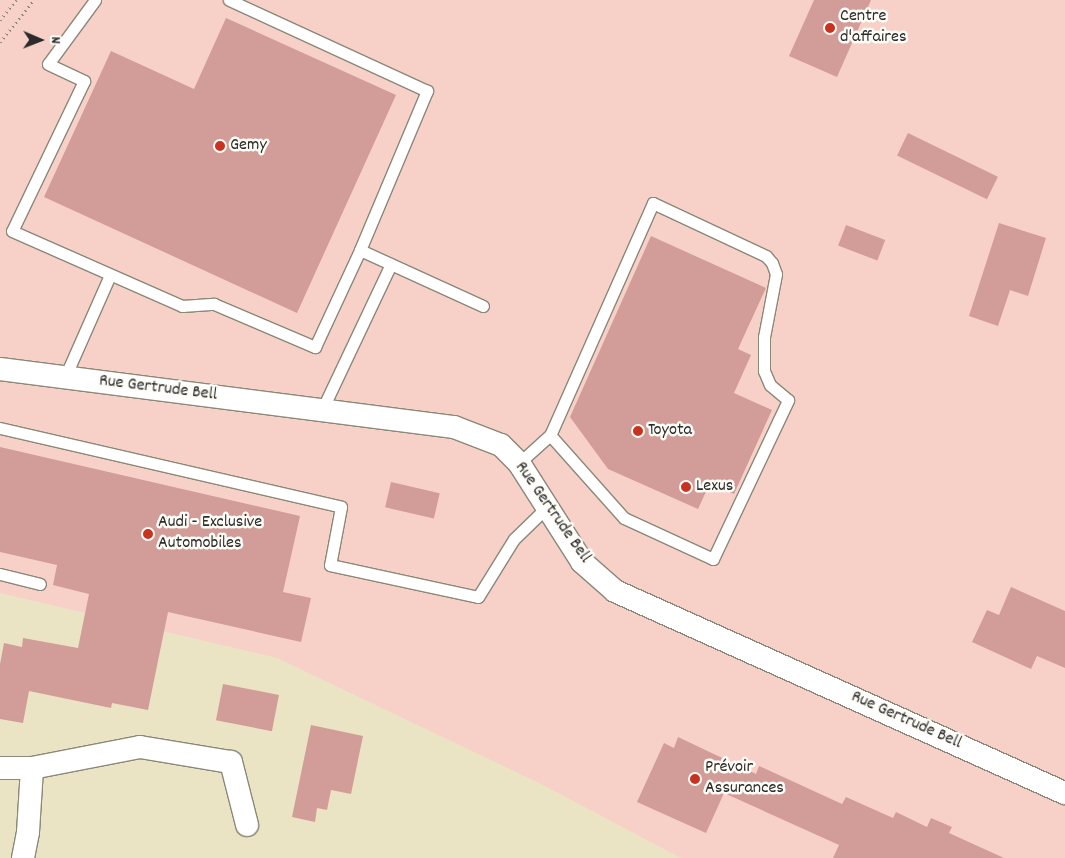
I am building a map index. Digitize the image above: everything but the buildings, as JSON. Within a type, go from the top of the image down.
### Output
[{"type":"street","name":"Rue Gertrude Bell","points":[[0,369],[454,427],[501,445],[519,463],[582,562],[615,591],[1065,793]]},
{"type":"street","points":[[0,768],[32,768],[140,746],[231,762],[247,825]]},
{"type":"street","points":[[23,858],[28,832],[32,768]]},
{"type":"lane","points":[[95,0],[48,64],[84,81],[12,231],[182,306],[214,304],[315,347],[360,250],[426,91],[229,0]]},
{"type":"lane","points":[[519,463],[550,435],[653,203],[766,256],[776,274],[764,337],[764,371],[770,385],[788,400],[713,559],[624,518],[550,435]]},
{"type":"lane","points":[[360,250],[483,306]]},
{"type":"lane","points":[[322,410],[391,264]]},
{"type":"lane","points":[[65,377],[110,274]]},
{"type":"lane","points":[[0,428],[341,507],[330,565],[478,597],[514,539],[548,506]]},
{"type":"lane","points":[[0,574],[40,584]]},
{"type":"path","points":[[0,20],[16,0]]},
{"type":"path","points":[[0,42],[34,0]]},
{"type":"shaded area","points":[[0,0],[1065,0],[1065,858],[681,858],[541,784],[277,658],[0,593]]},
{"type":"place","name":"Centre d'affaires","points":[[830,28]]},
{"type":"place","name":"Gemy","points":[[220,146]]},
{"type":"place","name":"Toyota","points":[[638,431]]},
{"type":"place","name":"Lexus","points":[[686,487]]},
{"type":"place","name":"Audi - Exclusive Automobiles","points":[[148,534]]},
{"type":"place","name":"Prévoir Assurances","points":[[695,779]]}]
